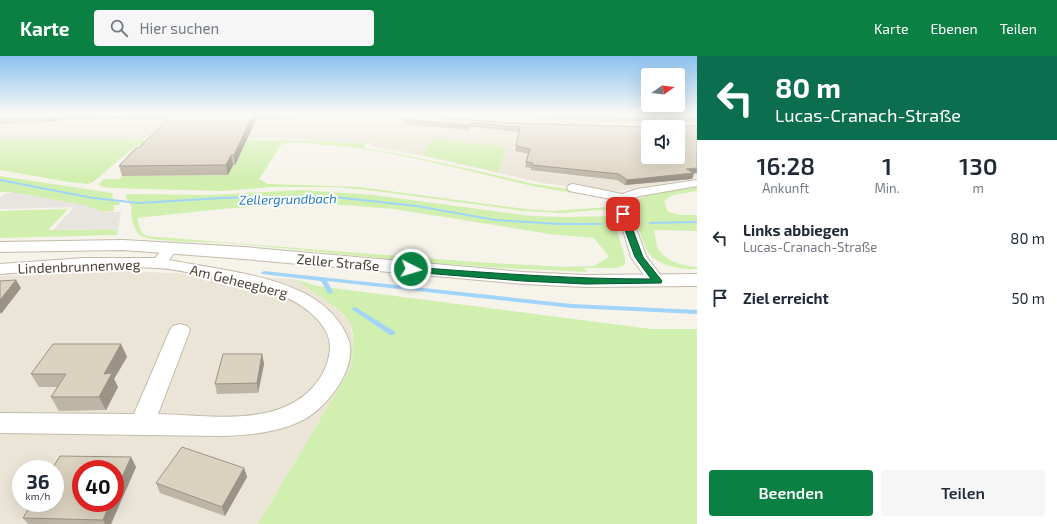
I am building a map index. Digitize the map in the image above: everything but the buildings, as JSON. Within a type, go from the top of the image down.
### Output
[{"type":"street","points":[[573,188],[623,198],[637,193],[697,183]]},
{"type":"street","points":[[623,198],[621,203],[623,214],[639,257],[657,281]]},
{"type":"street","name":"Zeller Straße","points":[[123,245],[523,278],[586,281],[697,280]]},
{"type":"street","name":"Lindenbrunnenweg","points":[[0,247],[123,245]]},
{"type":"street","points":[[159,263],[171,248]]},
{"type":"street","name":"Lindenbrunnenweg","points":[[0,269],[84,263],[159,263]]},
{"type":"street","name":"Am Geheegberg","points":[[0,423],[218,425],[258,423],[278,420],[293,414],[310,405],[324,390],[335,370],[339,357],[339,342],[332,327],[307,301],[267,285],[159,263]]},
{"type":"street","points":[[142,424],[180,330]]},
{"type":"shaded area","points":[[0,136],[641,136],[641,164],[685,164],[685,136],[697,136],[697,178],[611,192],[543,183],[433,158],[370,146],[372,143],[280,139],[0,139]]},
{"type":"shaded area","points":[[6,193],[17,193],[83,205],[103,212],[121,212],[118,231],[113,229],[53,230],[74,207],[0,209],[0,198]]},
{"type":"shaded area","points":[[70,271],[129,271],[294,279],[325,299],[350,322],[354,345],[350,369],[258,524],[0,524],[0,276]]},
{"type":"green space","points":[[0,139],[280,140],[366,143],[364,148],[529,183],[608,196],[608,198],[533,186],[371,150],[303,143],[289,143],[281,145],[259,179],[268,184],[359,187],[525,209],[551,211],[610,207],[611,209],[564,213],[524,211],[337,187],[271,187],[222,191],[102,187],[99,184],[104,179],[120,179],[122,176],[228,175],[139,148],[149,143],[134,147],[93,182],[88,184],[69,182],[0,170]]},
{"type":"green space","points":[[433,139],[506,147],[498,172],[422,155]]},
{"type":"green space","points":[[0,176],[112,193],[113,199],[119,200],[120,205],[114,205],[114,211],[103,212],[83,205],[9,192],[0,192]]},
{"type":"green space","points":[[697,187],[697,191],[673,195],[664,201],[668,212],[681,215],[697,215],[697,231],[654,230],[657,246],[664,255],[674,262],[697,267],[697,269],[679,268],[661,263],[652,257],[646,247],[640,234],[632,207],[633,203],[647,195],[655,193]]},
{"type":"green space","points":[[301,190],[374,195],[531,216],[611,216],[613,217],[625,258],[625,265],[616,268],[584,268],[587,272],[501,268],[410,261],[225,243],[147,238],[141,236],[135,227],[132,219],[132,208],[126,197],[127,194],[212,195]],"holes":[[[283,205],[344,205],[394,209],[550,234],[594,238],[609,257],[594,266],[564,267],[475,262],[157,237],[147,236],[141,232],[137,218],[221,209]]]},
{"type":"green space","points":[[68,209],[48,230],[113,229],[118,231],[117,235],[0,238],[0,211]]},
{"type":"green space","points":[[294,279],[317,286],[651,329],[697,329],[697,524],[258,524],[350,369],[352,358],[353,334],[347,318],[325,300]]},
{"type":"waterway","name":"Zellergrundbach","points":[[0,180],[93,198],[139,203],[223,198],[324,196],[417,206],[495,220],[559,224],[601,224]]},
{"type":"waterway","name":"Zellergrundbach","points":[[650,223],[697,222]]},
{"type":"waterway","points":[[264,273],[572,306],[697,312]]},
{"type":"waterway","points":[[323,280],[330,292]]},
{"type":"waterway","points":[[355,309],[392,333]]},
{"type":"route","points":[[411,269],[523,278],[586,281],[657,281],[639,257],[623,214]]}]
